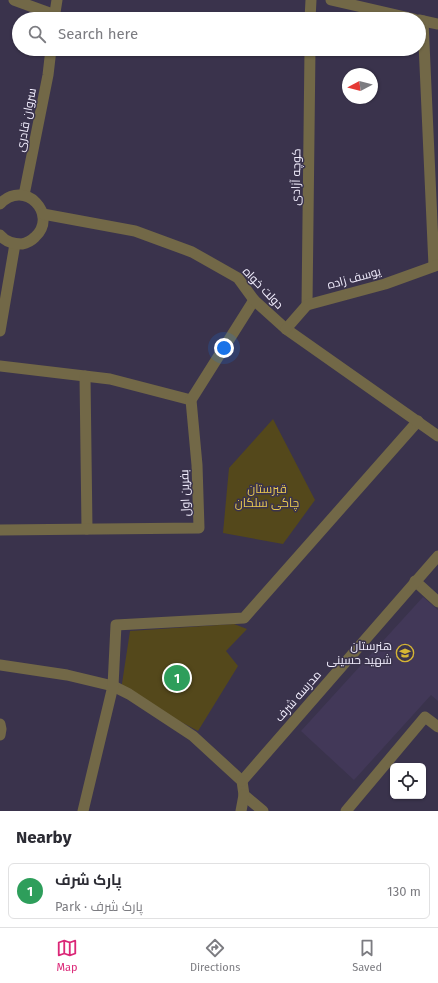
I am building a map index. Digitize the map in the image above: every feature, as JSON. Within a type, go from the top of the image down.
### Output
[{"type":"street","points":[[14,0],[43,12]]},
{"type":"street","points":[[56,12],[57,0]]},
{"type":"street","points":[[310,12],[311,0]]},
{"type":"street","points":[[331,0],[384,12]]},
{"type":"street","points":[[426,21],[438,24]]},
{"type":"street","name":"سروان قادری","points":[[24,195],[48,75],[50,56]]},
{"type":"street","name":"کوچه آزادی","points":[[308,305],[310,56]]},
{"type":"street","points":[[421,56],[436,266]]},
{"type":"street","points":[[0,235],[8,242],[23,244],[31,241],[37,236],[43,221],[40,207],[36,202],[24,195],[17,195],[1,200]]},
{"type":"street","name":"دولت خواه","points":[[42,214],[135,231],[192,252],[238,278],[254,300],[286,329],[438,436]]},
{"type":"street","points":[[0,331],[15,244]]},
{"type":"street","name":"یوسف زاده","points":[[308,305],[385,284],[436,266]]},
{"type":"street","points":[[0,366],[110,378],[191,400],[254,300]]},
{"type":"street","points":[[286,329],[308,305]]},
{"type":"street","points":[[85,376],[87,529]]},
{"type":"street","name":"بفرین اول","points":[[0,530],[199,528],[198,465],[191,400]]},
{"type":"street","points":[[83,811],[113,686],[116,625],[244,618],[418,421]]},
{"type":"street","name":"مدرسه شرف","points":[[242,781],[438,556]]},
{"type":"street","points":[[416,581],[438,602]]},
{"type":"street","points":[[0,665],[67,675],[113,686],[129,694],[193,736],[242,781],[244,795],[241,811]]},
{"type":"street","points":[[346,811],[425,717],[438,727]]},
{"type":"street","points":[[0,724],[0,735]]},
{"type":"street","points":[[244,795],[263,811]]},
{"type":"shaded area","name":"هنرستان شهید حسینی","points":[[423,597],[438,610],[438,701],[431,695],[354,780],[301,731]]},
{"type":"green space","name":"قبرستان چاکی سلکان","points":[[273,419],[315,500],[283,544],[223,533],[229,468]]},
{"type":"green space","points":[[234,624],[247,629],[226,651],[238,666],[198,731],[121,690],[130,631]]},
{"type":"place","name":"هنرستان شهید حسینی","points":[[405,653]]},
{"type":"place","name":"پارک شرف","points":[[177,678]]}]
